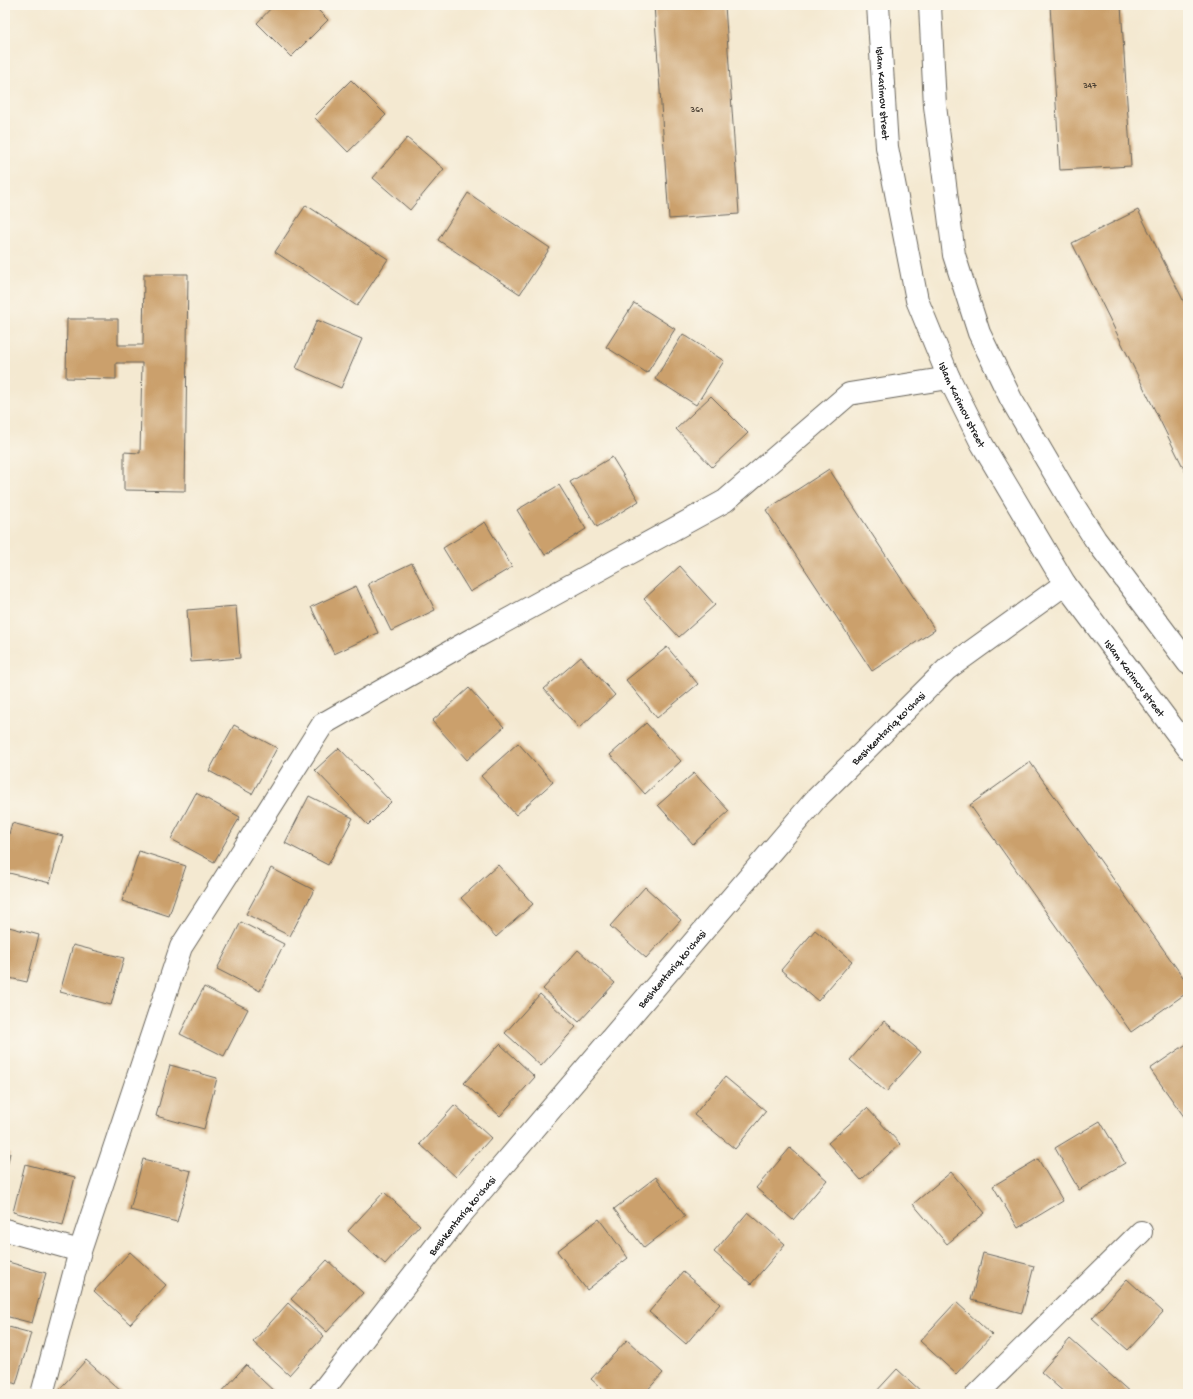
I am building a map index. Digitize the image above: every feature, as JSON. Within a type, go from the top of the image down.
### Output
[{"type":"street","name":"Islam Karimov street","points":[[878,5],[887,147],[917,300],[949,378],[982,444],[1065,584],[1188,748]]},
{"type":"street","points":[[930,5],[935,106],[954,255],[979,332],[1011,399],[1069,498],[1095,539],[1188,663]]},
{"type":"street","points":[[42,1394],[80,1251],[180,947],[323,724],[469,641],[725,501],[849,394],[949,378]]},
{"type":"street","name":"Beshkentariq ko'chasi","points":[[320,1394],[458,1218],[815,800],[947,669],[1065,584]]},
{"type":"street","points":[[5,1230],[80,1251]]},
{"type":"street","points":[[989,1390],[1141,1232]]},
{"type":"building","points":[[274,5],[313,5],[328,20],[291,57],[257,23]]},
{"type":"building","points":[[654,5],[725,5],[739,214],[669,219]]},
{"type":"building","points":[[1050,5],[1121,5],[1131,166],[1060,170]]},
{"type":"building","points":[[351,80],[386,115],[348,152],[314,117]]},
{"type":"building","points":[[407,138],[444,169],[410,210],[373,178]]},
{"type":"building","points":[[468,193],[550,248],[520,294],[438,240]]},
{"type":"building","points":[[306,205],[388,259],[357,306],[275,252]]},
{"type":"building","points":[[1138,210],[1188,310],[1188,477],[1072,243]]},
{"type":"building","points":[[144,274],[188,274],[185,491],[124,490],[124,452],[140,453],[142,363],[116,363],[116,379],[66,378],[67,319],[118,319],[118,345],[143,345]]},
{"type":"building","points":[[634,303],[675,329],[647,373],[606,347]]},
{"type":"building","points":[[317,320],[362,339],[341,388],[296,368]]},
{"type":"building","points":[[683,334],[724,361],[696,405],[655,379]]},
{"type":"building","points":[[711,396],[748,433],[712,467],[676,429]]},
{"type":"building","points":[[612,457],[639,501],[597,527],[570,482]]},
{"type":"building","points":[[829,469],[935,630],[872,671],[766,510]]},
{"type":"building","points":[[559,485],[586,529],[545,555],[517,510]]},
{"type":"building","points":[[485,522],[512,567],[470,592],[443,548]]},
{"type":"building","points":[[412,563],[435,610],[391,631],[368,584]]},
{"type":"building","points":[[680,566],[715,605],[679,637],[644,599]]},
{"type":"building","points":[[356,586],[378,633],[334,654],[311,607]]},
{"type":"building","points":[[236,606],[240,658],[191,662],[187,610]]},
{"type":"building","points":[[667,647],[698,684],[657,718],[626,680]]},
{"type":"building","points":[[581,657],[615,695],[579,728],[544,689]]},
{"type":"building","points":[[469,688],[504,727],[467,760],[432,721]]},
{"type":"building","points":[[646,723],[681,761],[645,794],[610,755]]},
{"type":"building","points":[[234,725],[277,748],[252,794],[209,771]]},
{"type":"building","points":[[518,743],[553,782],[516,815],[481,776]]},
{"type":"building","points":[[339,748],[391,802],[368,825],[315,770]]},
{"type":"building","points":[[1030,762],[1188,984],[1188,992],[1131,1032],[970,805]]},
{"type":"building","points":[[694,773],[729,811],[693,844],[658,805]]},
{"type":"building","points":[[196,793],[240,817],[214,862],[171,839]]},
{"type":"building","points":[[309,796],[353,818],[328,865],[285,843]]},
{"type":"building","points":[[12,823],[63,836],[50,883],[5,872],[5,849]]},
{"type":"building","points":[[139,851],[186,866],[169,916],[122,901]]},
{"type":"building","points":[[498,865],[533,904],[496,937],[461,898]]},
{"type":"building","points":[[271,868],[314,890],[290,936],[246,914]]},
{"type":"building","points":[[645,887],[681,920],[646,958],[610,926]]},
{"type":"building","points":[[241,922],[284,944],[260,991],[217,969]]},
{"type":"building","points":[[5,926],[39,935],[27,982],[5,977]]},
{"type":"building","points":[[815,930],[852,961],[818,1001],[781,970]]},
{"type":"building","points":[[73,945],[124,958],[111,1005],[60,992]]},
{"type":"building","points":[[578,950],[615,983],[579,1022],[543,989]]},
{"type":"building","points":[[204,987],[248,1009],[224,1056],[180,1034]]},
{"type":"building","points":[[540,994],[576,1027],[541,1066],[505,1033]]},
{"type":"building","points":[[884,1021],[921,1052],[886,1092],[850,1060]]},
{"type":"building","points":[[1188,1043],[1188,1116],[1185,1118],[1150,1069]]},
{"type":"building","points":[[500,1044],[535,1077],[500,1116],[464,1083]]},
{"type":"building","points":[[170,1065],[217,1078],[204,1129],[156,1116]]},
{"type":"building","points":[[725,1077],[766,1111],[735,1149],[694,1115]]},
{"type":"building","points":[[455,1105],[491,1138],[456,1177],[420,1144]]},
{"type":"building","points":[[867,1108],[900,1144],[861,1180],[828,1143]]},
{"type":"building","points":[[1100,1121],[1125,1163],[1079,1190],[1055,1148]]},
{"type":"building","points":[[790,1148],[827,1180],[793,1220],[756,1188]]},
{"type":"building","points":[[5,1152],[10,1153],[6,1171],[5,1171]]},
{"type":"building","points":[[143,1159],[191,1171],[177,1222],[130,1210]]},
{"type":"building","points":[[1038,1159],[1063,1201],[1018,1228],[993,1186]]},
{"type":"building","points":[[25,1164],[75,1177],[63,1225],[13,1212]]},
{"type":"building","points":[[951,1172],[985,1213],[947,1244],[913,1204]]},
{"type":"building","points":[[656,1177],[685,1216],[644,1248],[614,1209]]},
{"type":"building","points":[[384,1192],[420,1225],[385,1264],[348,1231]]},
{"type":"building","points":[[748,1212],[785,1244],[751,1284],[714,1252]]},
{"type":"building","points":[[599,1219],[628,1258],[587,1290],[557,1251]]},
{"type":"building","points":[[130,1252],[166,1285],[130,1324],[94,1291]]},
{"type":"building","points":[[983,1253],[1034,1266],[1022,1313],[971,1300]]},
{"type":"building","points":[[327,1260],[363,1293],[327,1332],[291,1299]]},
{"type":"building","points":[[5,1261],[46,1273],[32,1323],[5,1316]]},
{"type":"building","points":[[683,1272],[720,1304],[686,1344],[649,1312]]},
{"type":"building","points":[[1127,1279],[1163,1312],[1128,1350],[1092,1318]]},
{"type":"building","points":[[956,1302],[992,1335],[956,1374],[920,1341]]},
{"type":"building","points":[[288,1303],[324,1336],[289,1375],[253,1342]]},
{"type":"building","points":[[5,1326],[31,1333],[16,1384],[5,1380]]},
{"type":"building","points":[[1070,1339],[1132,1394],[1066,1394],[1041,1372]]},
{"type":"building","points":[[627,1340],[663,1373],[644,1394],[608,1394],[591,1379]]},
{"type":"building","points":[[86,1360],[122,1392],[121,1394],[55,1394]]},
{"type":"building","points":[[246,1365],[277,1394],[220,1394]]},
{"type":"building","points":[[897,1369],[924,1394],[874,1394]]}]
